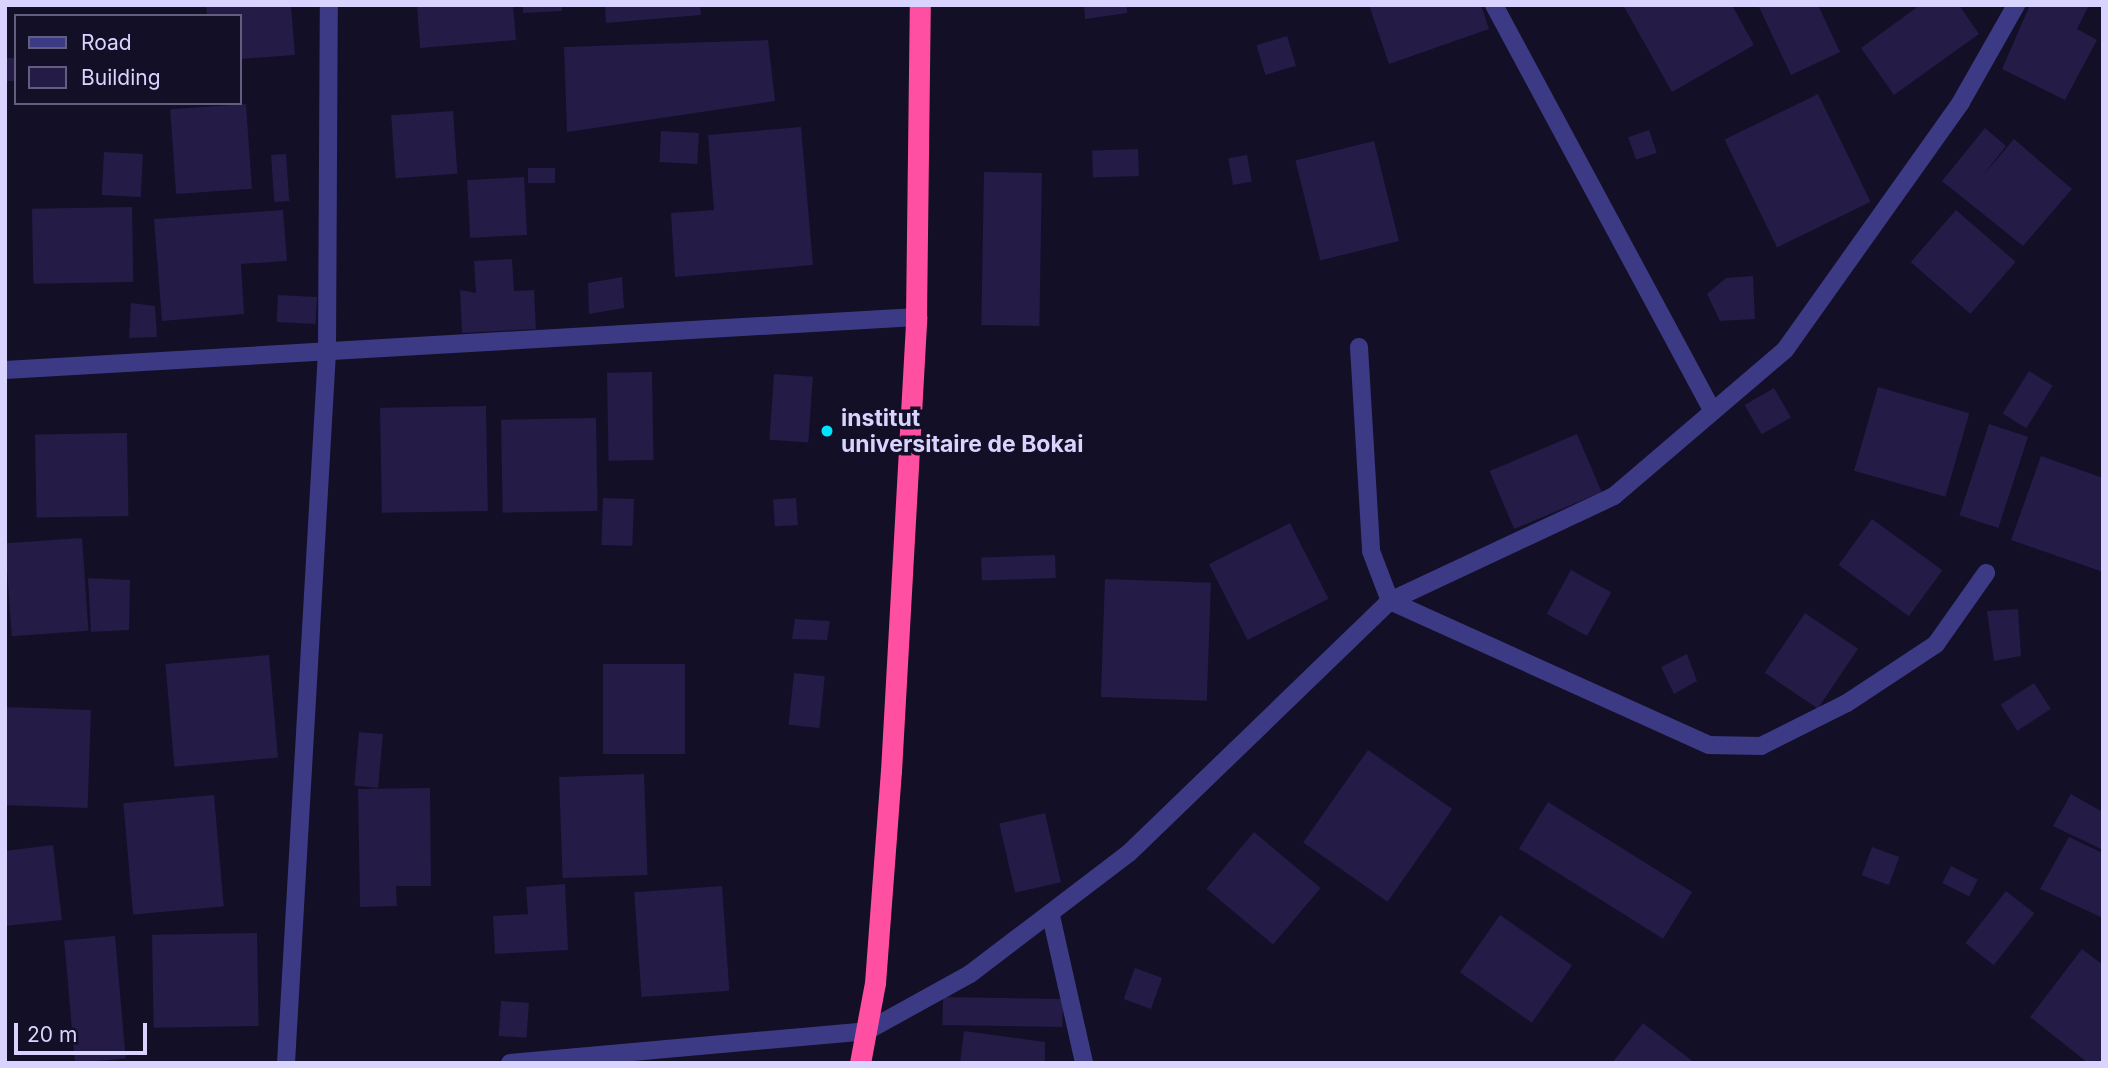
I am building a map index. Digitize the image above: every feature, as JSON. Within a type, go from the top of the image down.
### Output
[{"type":"highway","points":[[860,1063],[867,1031],[891,771],[916,317],[920,5]]},
{"type":"street","points":[[286,1063],[327,351],[329,5]]},
{"type":"street","points":[[1494,5],[1713,411]]},
{"type":"street","points":[[510,1063],[867,1031],[970,974],[1051,916],[1129,853],[1390,601],[1614,496],[1785,350],[1961,102],[2016,5]]},
{"type":"street","points":[[5,370],[916,317]]},
{"type":"street","points":[[1359,347],[1371,551],[1390,601],[1709,745],[1761,746],[1847,702],[1936,644],[1986,573]]},
{"type":"street","points":[[1051,916],[1084,1063]]},
{"type":"building","points":[[206,5],[291,5],[295,55],[242,59],[242,14],[207,14]]},
{"type":"building","points":[[417,5],[513,5],[516,40],[420,48]]},
{"type":"building","points":[[523,5],[562,5],[562,11],[523,13]]},
{"type":"building","points":[[605,5],[700,5],[701,15],[606,23]]},
{"type":"building","points":[[1084,5],[1127,5],[1127,13],[1085,19]]},
{"type":"building","points":[[1369,5],[1481,5],[1489,29],[1389,64]]},
{"type":"building","points":[[1623,5],[1732,5],[1754,45],[1672,92]]},
{"type":"building","points":[[1758,5],[1818,5],[1840,52],[1791,75]]},
{"type":"building","points":[[1920,5],[1959,5],[1979,34],[1894,95],[1861,48]]},
{"type":"building","points":[[2030,5],[2089,5],[2077,29],[2097,40],[2065,100],[2002,69]]},
{"type":"building","points":[[1287,36],[1296,66],[1265,75],[1256,45]]},
{"type":"building","points":[[768,40],[775,101],[567,132],[564,47]]},
{"type":"building","points":[[5,58],[14,58],[14,81],[5,81]]},
{"type":"building","points":[[1818,94],[1871,202],[1777,247],[1725,140]]},
{"type":"building","points":[[246,104],[252,189],[176,194],[170,109]]},
{"type":"building","points":[[453,111],[457,174],[396,178],[391,115]]},
{"type":"building","points":[[801,127],[813,265],[675,277],[671,213],[714,210],[708,135]]},
{"type":"building","points":[[1985,128],[2006,146],[1981,178],[2014,139],[2072,189],[2023,246],[1942,181]]},
{"type":"building","points":[[1649,130],[1657,153],[1636,160],[1628,137]]},
{"type":"building","points":[[661,131],[699,133],[697,164],[659,162]]},
{"type":"building","points":[[1374,141],[1399,241],[1320,261],[1295,161]]},
{"type":"building","points":[[1138,149],[1139,176],[1093,178],[1092,151]]},
{"type":"building","points":[[104,152],[143,154],[141,197],[102,195]]},
{"type":"building","points":[[286,154],[289,201],[274,202],[271,155]]},
{"type":"building","points":[[1247,155],[1252,182],[1233,185],[1228,158]]},
{"type":"building","points":[[528,168],[555,168],[555,183],[528,183]]},
{"type":"building","points":[[984,172],[1042,173],[1039,326],[981,325]]},
{"type":"building","points":[[524,177],[527,235],[470,238],[467,180]]},
{"type":"building","points":[[132,207],[133,282],[33,284],[32,209]]},
{"type":"building","points":[[283,210],[287,261],[241,264],[244,314],[162,321],[154,219]]},
{"type":"building","points":[[1956,210],[2016,262],[1970,314],[1911,262]]},
{"type":"building","points":[[512,259],[514,291],[534,290],[536,329],[462,333],[460,290],[476,293],[474,261]]},
{"type":"building","points":[[1753,276],[1755,319],[1720,321],[1707,294],[1726,278]]},
{"type":"building","points":[[622,277],[624,308],[589,314],[588,283]]},
{"type":"building","points":[[278,295],[317,297],[316,324],[277,322]]},
{"type":"building","points":[[131,303],[155,306],[157,337],[129,338]]},
{"type":"building","points":[[2029,371],[2053,386],[2026,428],[2003,413]]},
{"type":"building","points":[[652,372],[654,460],[609,461],[607,373]]},
{"type":"building","points":[[774,374],[813,377],[808,443],[769,440]]},
{"type":"building","points":[[1878,387],[1969,413],[1945,497],[1854,471]]},
{"type":"building","points":[[1774,388],[1791,417],[1762,434],[1745,405]]},
{"type":"building","points":[[486,406],[488,511],[382,513],[380,408]]},
{"type":"building","points":[[596,418],[598,511],[503,513],[501,420]]},
{"type":"building","points":[[1989,424],[2028,437],[1998,528],[1959,515]]},
{"type":"building","points":[[127,433],[128,516],[36,518],[35,435]]},
{"type":"building","points":[[1577,434],[1602,492],[1514,529],[1490,471]]},
{"type":"building","points":[[2041,456],[2103,478],[2103,572],[2011,540]]},
{"type":"building","points":[[603,498],[634,499],[632,546],[601,545]]},
{"type":"building","points":[[796,498],[798,525],[775,527],[773,500]]},
{"type":"building","points":[[1872,519],[1942,570],[1909,616],[1838,565]]},
{"type":"building","points":[[1290,523],[1329,599],[1248,640],[1209,564]]},
{"type":"building","points":[[82,538],[88,631],[12,636],[5,543]]},
{"type":"building","points":[[1055,555],[1056,578],[982,581],[981,558]]},
{"type":"building","points":[[1571,570],[1611,592],[1587,636],[1547,614]]},
{"type":"building","points":[[88,578],[130,580],[129,630],[91,632]]},
{"type":"building","points":[[1105,579],[1211,583],[1207,701],[1101,697]]},
{"type":"building","points":[[2018,609],[2021,656],[1994,661],[1987,611]]},
{"type":"building","points":[[1805,613],[1858,649],[1818,708],[1765,673]]},
{"type":"building","points":[[795,619],[830,621],[827,640],[792,639]]},
{"type":"building","points":[[1687,654],[1697,681],[1674,694],[1661,667]]},
{"type":"building","points":[[269,655],[278,758],[174,767],[165,664]]},
{"type":"building","points":[[603,664],[685,664],[685,754],[603,754]]},
{"type":"building","points":[[794,673],[825,676],[819,728],[789,725]]},
{"type":"building","points":[[2034,683],[2051,709],[2017,731],[2000,705]]},
{"type":"building","points":[[6,707],[91,710],[88,808],[5,805]]},
{"type":"building","points":[[359,732],[383,734],[378,788],[354,786]]},
{"type":"building","points":[[1368,750],[1452,809],[1388,902],[1303,843]]},
{"type":"building","points":[[644,774],[648,875],[563,878],[559,777]]},
{"type":"building","points":[[430,788],[431,886],[396,886],[397,906],[360,907],[358,789]]},
{"type":"building","points":[[2071,794],[2103,812],[2103,850],[2053,826]]},
{"type":"building","points":[[214,795],[224,907],[133,915],[123,803]]},
{"type":"building","points":[[1548,802],[1692,892],[1663,939],[1519,849]]},
{"type":"building","points":[[1045,813],[1061,882],[1015,893],[999,824]]},
{"type":"building","points":[[1254,832],[1321,888],[1273,945],[1206,889]]},
{"type":"building","points":[[2069,837],[2103,853],[2103,918],[2040,889]]},
{"type":"building","points":[[53,845],[62,920],[5,926],[5,851]]},
{"type":"building","points":[[1872,847],[1899,857],[1889,885],[1862,875]]},
{"type":"building","points":[[1951,866],[1978,880],[1969,897],[1942,883]]},
{"type":"building","points":[[565,884],[568,950],[495,954],[493,916],[528,914],[526,887]]},
{"type":"building","points":[[722,886],[729,991],[642,997],[634,892]]},
{"type":"building","points":[[2006,891],[2034,913],[1994,965],[1965,943]]},
{"type":"building","points":[[1500,915],[1572,965],[1532,1023],[1460,972]]},
{"type":"building","points":[[257,933],[259,1026],[154,1028],[152,935]]},
{"type":"building","points":[[115,936],[126,1059],[75,1063],[64,940]]},
{"type":"building","points":[[2082,949],[2103,965],[2101,1063],[2088,1063],[2030,1017]]},
{"type":"building","points":[[1135,968],[1162,978],[1151,1009],[1124,999]]},
{"type":"building","points":[[943,997],[1063,999],[1062,1027],[943,1025]]},
{"type":"building","points":[[501,1001],[529,1003],[526,1038],[499,1036]]},
{"type":"building","points":[[1643,1023],[1695,1063],[1612,1063]]},
{"type":"building","points":[[964,1031],[1045,1042],[1045,1063],[960,1063]]},
{"type":"place","name":"institut universitaire de Bokai","points":[[827,431]]}]
